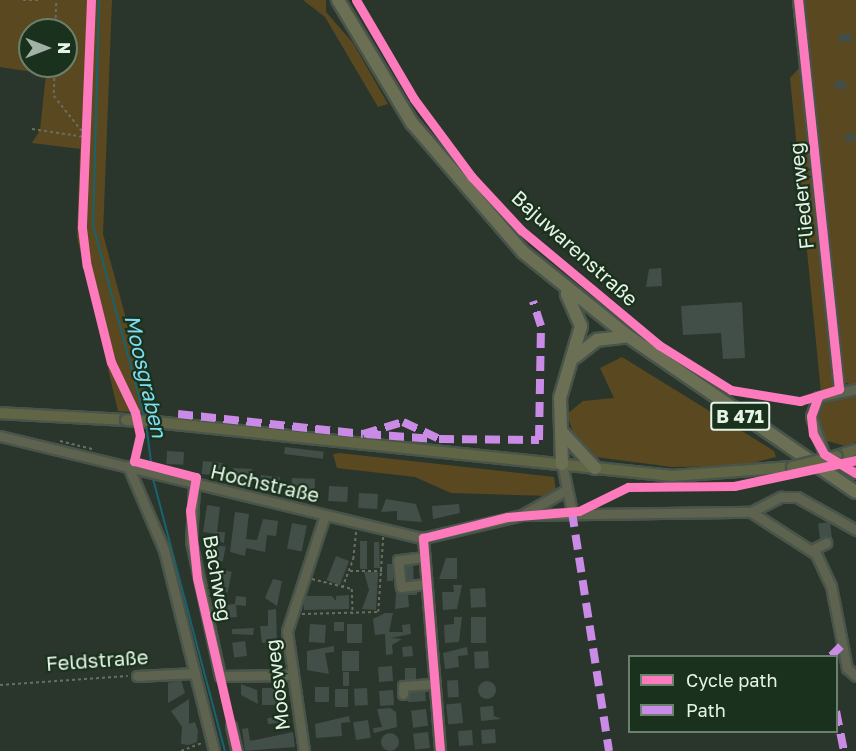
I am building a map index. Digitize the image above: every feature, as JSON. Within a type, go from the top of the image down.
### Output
[{"type":"highway","name":"B 471","points":[[338,0],[394,97],[449,171],[564,288],[628,336],[856,492]]},
{"type":"highway","points":[[561,464],[560,398],[575,357],[581,326],[564,288]]},
{"type":"highway","points":[[575,357],[597,340],[628,336]]},
{"type":"highway","points":[[561,430],[595,468]]},
{"type":"main road","points":[[0,413],[154,422],[672,476],[792,467],[856,450]]},
{"type":"street","name":"Fliederweg","points":[[798,0],[839,389]]},
{"type":"street","points":[[856,389],[839,389],[818,397],[811,416],[813,434],[824,454],[856,473]]},
{"type":"street","name":"Hochstraße","points":[[0,436],[131,463],[144,470],[194,486],[423,538],[522,515],[573,512],[751,512]]},
{"type":"street","points":[[131,463],[164,550],[214,751]]},
{"type":"street","points":[[561,464],[573,512]]},
{"type":"street","name":"Bachweg","points":[[194,486],[191,541],[220,676],[291,675]]},
{"type":"street","points":[[522,515],[566,490]]},
{"type":"street","points":[[751,512],[780,497],[797,497],[856,530]]},
{"type":"street","points":[[751,512],[811,550],[831,586],[846,665],[856,676]]},
{"type":"street","name":"Moosweg","points":[[304,751],[291,675],[289,614],[326,515]]},
{"type":"street","points":[[423,538],[440,751]]},
{"type":"street","points":[[811,550],[826,543]]},
{"type":"street","points":[[424,557],[398,560],[400,587],[426,584]]},
{"type":"street","points":[[846,665],[856,660]]},
{"type":"street","name":"Feldstraße","points":[[137,676],[195,673]]},
{"type":"street","points":[[403,694],[403,686],[435,684]]},
{"type":"street","points":[[231,726],[237,751]]},
{"type":"path","points":[[23,0],[41,0]]},
{"type":"path","points":[[55,18],[56,0]]},
{"type":"path","points":[[91,0],[82,228],[87,266],[111,362],[135,412]]},
{"type":"path","points":[[55,78],[54,96],[86,138]]},
{"type":"path","points":[[32,129],[86,138]]},
{"type":"path","points":[[131,463],[138,427]]},
{"type":"path","points":[[341,589],[348,571],[356,522]]},
{"type":"path","points":[[303,576],[341,589],[352,589],[353,615],[382,608],[382,529]]},
{"type":"path","points":[[348,571],[382,571]]},
{"type":"path","points":[[181,751],[211,740]]},
{"type":"shaded area","points":[[0,0],[112,0],[103,234],[152,414],[118,411],[77,237],[80,149],[32,143],[40,130],[46,78],[78,78],[78,18],[18,18],[18,70],[0,67]]},
{"type":"shaded area","points":[[303,0],[326,0],[326,12],[353,43],[388,104],[378,107],[325,17]]},
{"type":"shaded area","points":[[801,0],[856,0],[856,387],[842,381]]},
{"type":"shaded area","points":[[802,65],[836,388],[821,393],[790,78]]},
{"type":"shaded area","points":[[622,357],[774,451],[776,457],[741,466],[672,467],[596,457],[578,448],[567,414],[583,401],[614,398],[600,368]]},
{"type":"shaded area","points":[[840,395],[856,395],[856,442],[845,446],[824,440],[817,423],[824,401]]},
{"type":"shaded area","points":[[333,454],[554,477],[556,492],[550,496],[451,493],[415,477],[337,468]]},
{"type":"building","points":[[839,34],[851,34],[851,42],[839,42]]},
{"type":"building","points":[[835,81],[846,81],[846,89],[835,89]]},
{"type":"building","points":[[854,133],[855,141],[846,142],[845,134]]},
{"type":"building","points":[[661,268],[662,286],[646,287],[649,269]]},
{"type":"building","points":[[742,302],[745,358],[723,359],[721,333],[683,335],[681,306]]},
{"type":"building","points":[[285,447],[324,452],[323,459],[284,454]]},
{"type":"building","points":[[167,451],[184,452],[183,465],[166,464]]},
{"type":"building","points":[[203,461],[223,463],[222,476],[202,474]]},
{"type":"building","points":[[233,468],[252,469],[251,482],[232,481]]},
{"type":"building","points":[[261,475],[280,477],[279,490],[260,488]]},
{"type":"building","points":[[292,478],[315,479],[314,494],[291,493]]},
{"type":"building","points":[[329,486],[348,487],[347,502],[328,501]]},
{"type":"building","points":[[359,493],[378,494],[377,509],[358,508]]},
{"type":"building","points":[[386,499],[416,504],[422,522],[397,520],[397,511],[381,512]]},
{"type":"building","points":[[459,504],[460,513],[433,519],[432,506]]},
{"type":"building","points":[[207,505],[220,507],[217,532],[225,532],[224,543],[216,541],[217,534],[203,532]]},
{"type":"building","points":[[235,512],[249,514],[246,539],[257,540],[263,519],[278,521],[276,536],[267,535],[265,552],[246,548],[245,556],[230,552]]},
{"type":"building","points":[[830,522],[832,538],[820,539],[818,523]]},
{"type":"building","points":[[292,523],[307,526],[302,551],[287,549]]},
{"type":"building","points":[[360,541],[367,541],[367,569],[360,569]]},
{"type":"building","points":[[374,542],[379,542],[380,568],[374,568]]},
{"type":"building","points":[[211,544],[226,547],[223,562],[208,559]]},
{"type":"building","points":[[336,556],[349,561],[340,585],[327,580]]},
{"type":"building","points":[[446,558],[457,558],[457,579],[439,579]]},
{"type":"building","points":[[401,560],[413,560],[414,583],[402,583]]},
{"type":"building","points":[[387,564],[393,564],[393,581],[387,581]]},
{"type":"building","points":[[217,569],[232,572],[228,592],[213,590]]},
{"type":"building","points":[[364,572],[378,572],[376,610],[362,609],[369,590]]},
{"type":"building","points":[[273,579],[282,581],[277,606],[265,598]]},
{"type":"building","points":[[453,585],[462,585],[457,609],[443,610],[442,592],[454,592]]},
{"type":"building","points":[[406,588],[417,588],[417,595],[408,595],[409,607],[395,609],[396,593]]},
{"type":"building","points":[[485,588],[486,607],[471,608],[470,589]]},
{"type":"building","points":[[349,595],[349,609],[304,610],[304,596],[332,596],[336,601],[336,596]]},
{"type":"building","points":[[236,596],[246,597],[246,606],[236,605],[237,617],[225,618],[224,605],[235,604]]},
{"type":"building","points":[[276,609],[277,641],[262,643],[260,626],[268,626],[268,610]]},
{"type":"building","points":[[385,613],[393,613],[389,632],[403,632],[402,625],[410,624],[411,634],[391,638],[402,639],[392,645],[393,654],[386,655],[385,634],[375,635],[373,619]]},
{"type":"building","points":[[454,617],[462,617],[459,642],[445,643],[444,625],[454,624]]},
{"type":"building","points":[[471,617],[486,617],[486,643],[471,643]]},
{"type":"building","points":[[334,622],[344,622],[344,631],[334,631]]},
{"type":"building","points":[[310,624],[326,625],[325,643],[309,642]]},
{"type":"building","points":[[347,624],[362,624],[362,643],[347,643]]},
{"type":"building","points":[[254,628],[253,635],[232,634],[232,629]]},
{"type":"building","points":[[245,641],[247,656],[234,658],[232,643]]},
{"type":"building","points":[[334,646],[334,652],[325,653],[329,674],[307,670],[307,651]]},
{"type":"building","points":[[412,646],[413,656],[403,657],[402,647]]},
{"type":"building","points":[[467,647],[468,655],[458,656],[459,667],[445,669],[443,653]]},
{"type":"building","points":[[342,651],[359,651],[359,671],[342,671]]},
{"type":"building","points":[[488,651],[489,668],[475,669],[474,652]]},
{"type":"building","points":[[392,666],[393,681],[379,682],[378,667]]},
{"type":"building","points":[[405,668],[416,668],[416,680],[405,680]]},
{"type":"building","points":[[343,672],[349,672],[349,686],[343,686]]},
{"type":"building","points":[[181,680],[185,693],[168,703],[168,683]]},
{"type":"building","points":[[458,680],[459,697],[448,698],[447,681]]},
{"type":"building","points":[[487,681],[495,686],[496,690],[491,698],[487,699],[479,694],[478,690],[483,682]]},
{"type":"building","points":[[241,684],[257,690],[258,704],[241,695]]},
{"type":"building","points":[[315,687],[329,687],[329,702],[315,702]]},
{"type":"building","points":[[262,688],[286,688],[286,705],[262,705]]},
{"type":"building","points":[[367,688],[368,705],[355,706],[354,689]]},
{"type":"building","points":[[425,688],[426,701],[408,702],[407,689]]},
{"type":"building","points":[[335,689],[348,689],[348,707],[335,707]]},
{"type":"building","points":[[393,690],[394,705],[380,706],[379,691]]},
{"type":"building","points":[[189,699],[189,724],[195,722],[198,731],[197,742],[189,745],[181,744],[182,727],[171,711]]},
{"type":"building","points":[[461,703],[463,723],[448,724],[446,705]]},
{"type":"building","points":[[493,706],[494,716],[501,719],[481,721],[480,707]]},
{"type":"building","points":[[390,708],[396,712],[397,727],[374,733],[373,728],[382,727],[377,709]]},
{"type":"building","points":[[426,709],[428,726],[413,728],[411,711]]},
{"type":"building","points":[[288,715],[289,721],[268,724],[267,718]]},
{"type":"building","points":[[349,716],[350,722],[341,723],[342,736],[316,738],[315,724]]},
{"type":"building","points":[[368,720],[371,738],[356,740],[353,722]]},
{"type":"building","points":[[248,728],[250,741],[293,732],[295,747],[245,751],[242,729]]},
{"type":"building","points":[[495,729],[496,743],[482,744],[481,730]]},
{"type":"building","points":[[472,730],[473,745],[459,746],[458,731]]},
{"type":"building","points":[[428,732],[430,748],[415,750],[413,734]]},
{"type":"building","points":[[386,733],[394,733],[399,738],[397,749],[386,751],[381,746],[381,738]]},
{"type":"waterway","name":"Moosgraben","points":[[99,0],[93,225],[145,419]]},
{"type":"waterway","name":"Moosgraben","points":[[146,424],[152,469]]},
{"type":"waterway","name":"Moosgraben","points":[[152,475],[225,751]]},
{"type":"marked path","points":[[178,414],[363,434],[403,422],[439,439],[539,440],[541,326],[533,301]]},
{"type":"marked path","points":[[366,434],[435,439]]},
{"type":"marked path","points":[[572,512],[609,751]]},
{"type":"marked path","points":[[832,655],[841,646]]},
{"type":"marked path","points":[[838,721],[844,751]]},
{"type":"cycle path","points":[[91,0],[82,228],[87,266],[111,362],[135,412],[140,435],[134,461],[196,477],[190,510],[197,578],[237,751]]},
{"type":"cycle path","name":"Bajuwarenstraße","points":[[356,0],[414,99],[472,177],[521,230],[659,345],[731,390],[800,401],[839,389],[798,0]]},
{"type":"cycle path","points":[[818,397],[811,416],[813,434],[824,454],[856,473]]},
{"type":"cycle path","points":[[440,751],[423,538],[507,517],[579,511],[628,487],[734,486],[856,460]]}]
